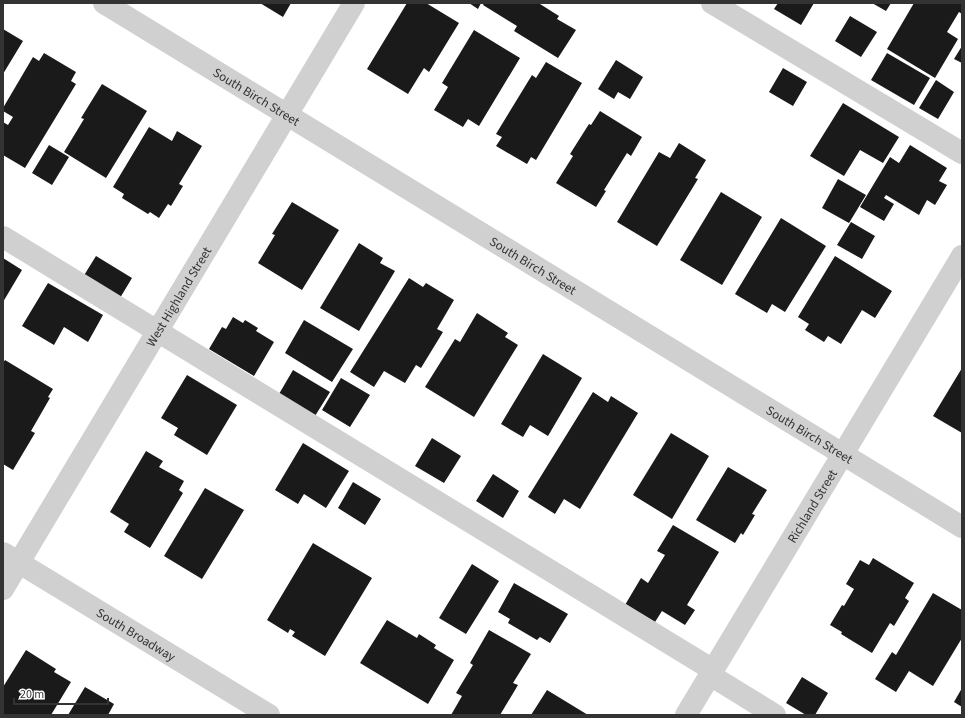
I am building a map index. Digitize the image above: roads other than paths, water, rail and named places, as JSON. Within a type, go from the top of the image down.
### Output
[{"type":"street","name":"South Birch Street","points":[[104,3],[962,527]]},
{"type":"street","name":"West Highland Street","points":[[3,589],[11,557],[157,331],[354,3]]},
{"type":"street","points":[[712,3],[962,153]]},
{"type":"street","points":[[3,237],[711,673],[775,715]]},
{"type":"street","name":"Richland Street","points":[[686,715],[962,256]]},
{"type":"street","name":"South Broadway","points":[[11,557],[269,715]]}]
